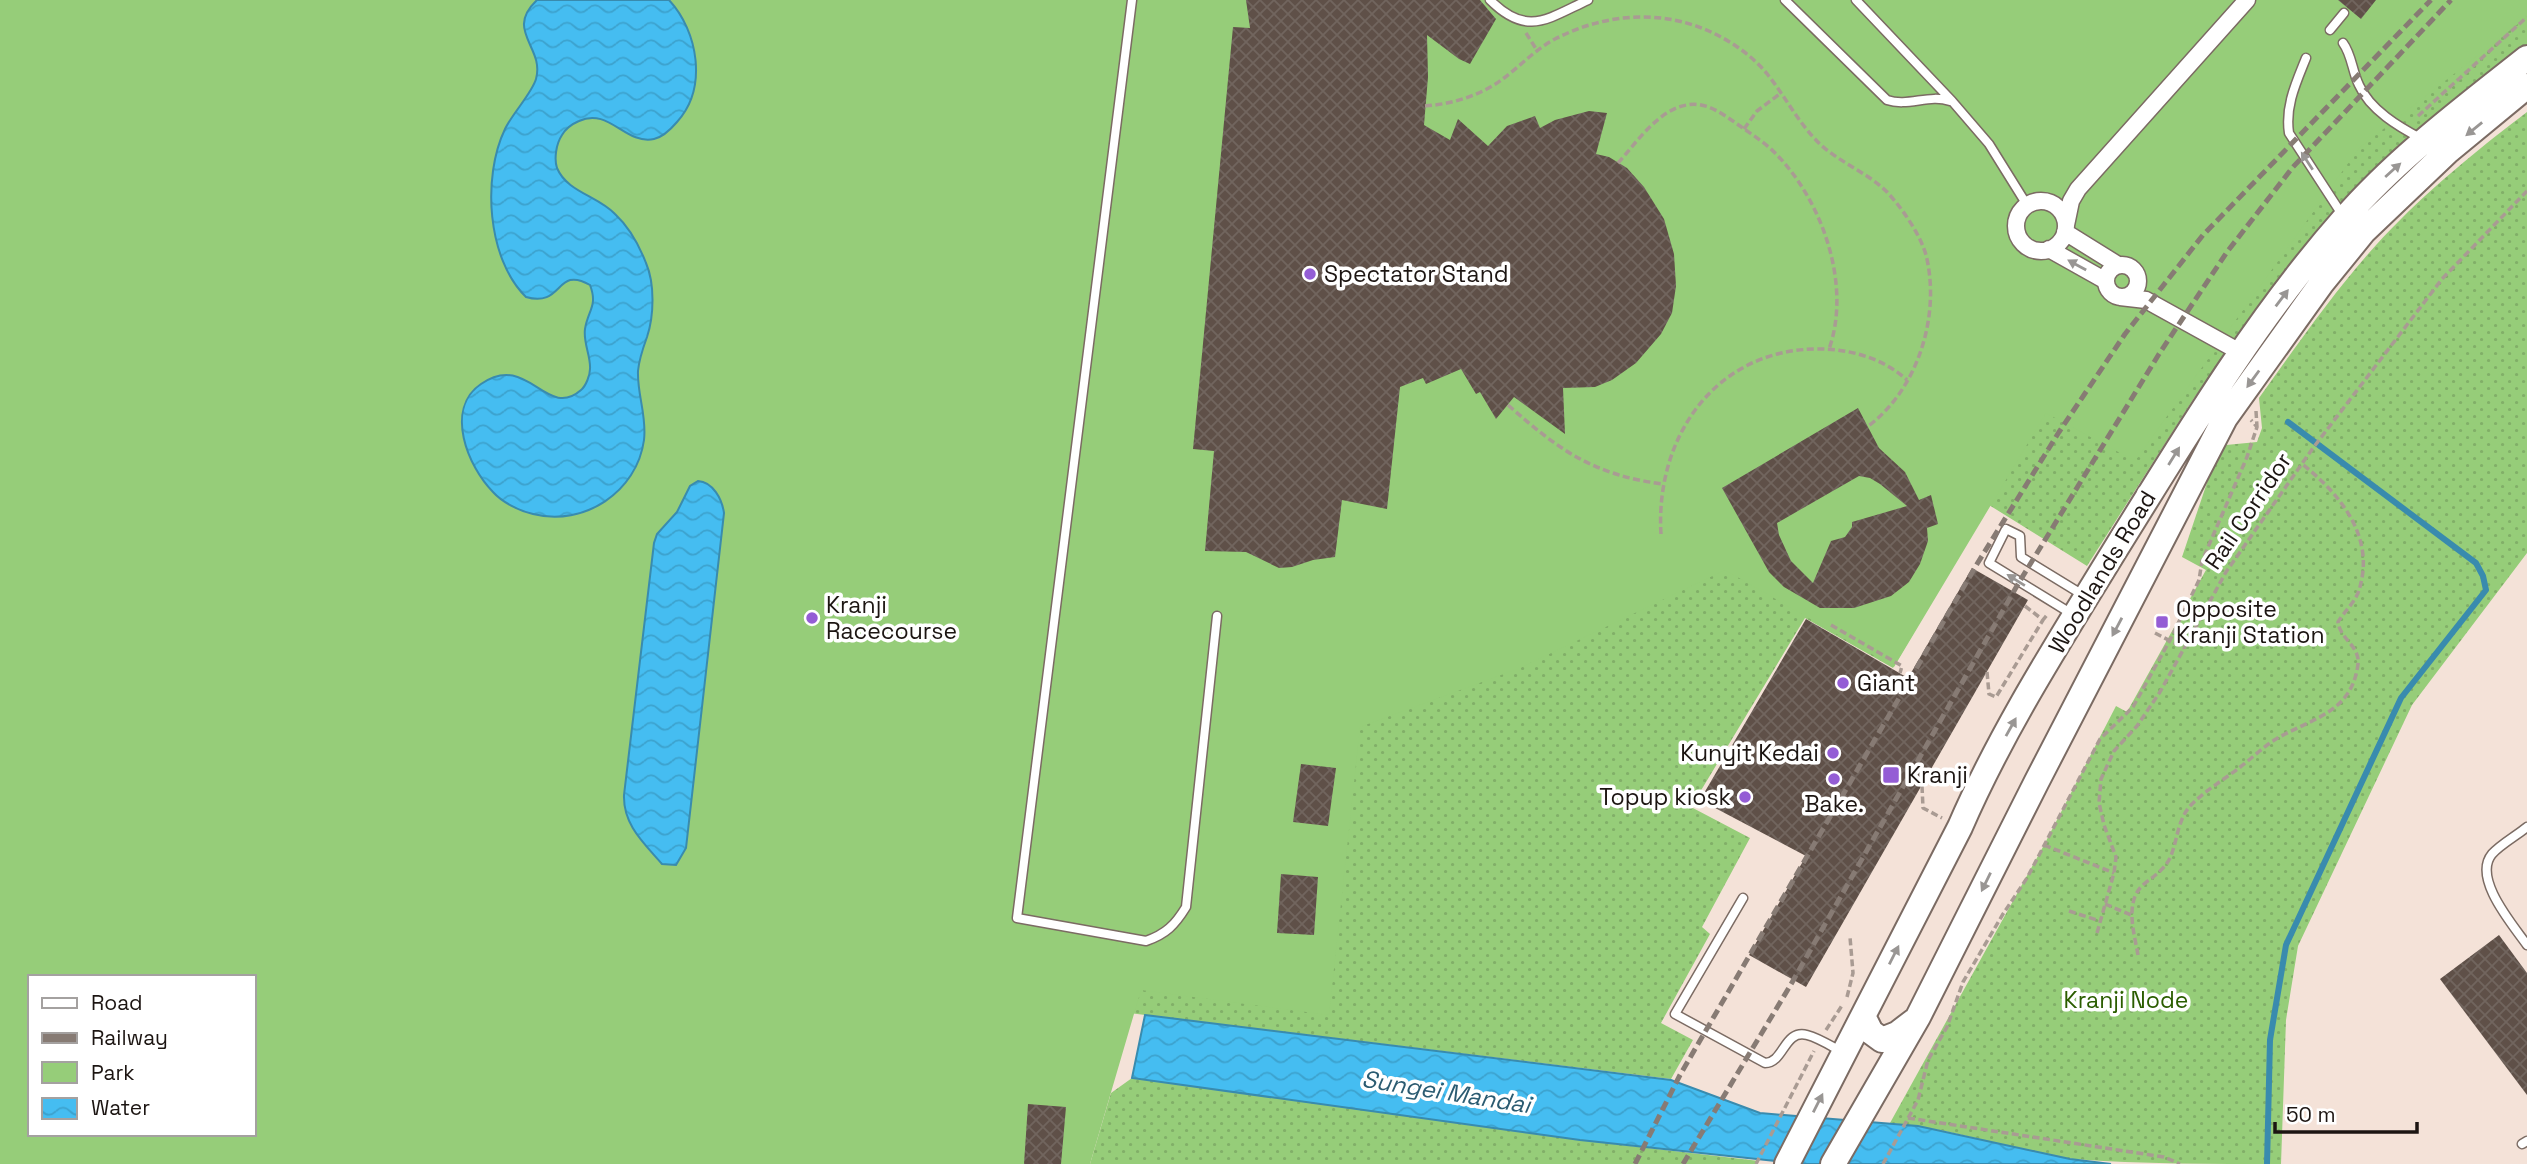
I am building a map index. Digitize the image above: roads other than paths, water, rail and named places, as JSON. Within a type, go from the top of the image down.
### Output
[{"type":"main road","name":"Woodlands Road","points":[[1787,1164],[1978,787],[2080,606],[2205,405],[2241,352],[2344,218],[2426,141],[2527,58]]},
{"type":"main road","name":"Woodlands Road","points":[[1835,1162],[1918,1017],[2225,418],[2321,284],[2364,231],[2447,152],[2527,86]]},
{"type":"main road","points":[[1863,1016],[1871,1032],[1882,1040],[1897,1034],[1918,1017]]},
{"type":"street","points":[[2078,189],[2028,205],[2018,215],[2016,230],[2028,247],[2035,250],[2049,249],[2056,245],[2066,228],[2071,201],[2078,189],[2247,0]]},
{"type":"street","points":[[2046,201],[2057,206],[2062,212],[2066,228],[2118,265],[2134,270],[2146,300]]},
{"type":"street","points":[[2049,249],[2106,281]]},
{"type":"street","points":[[2118,265],[2109,271],[2106,281],[2110,292],[2120,297],[2146,300],[2241,352]]},
{"type":"street","points":[[2120,297],[2136,290],[2138,279]]},
{"type":"lane","points":[[1132,0],[1017,918],[1146,941],[1159,937],[1175,925],[1186,907],[1217,616]]},
{"type":"lane","points":[[1490,0],[1503,14],[1525,23],[1537,22],[1588,0]]},
{"type":"lane","points":[[1785,0],[1887,100],[1904,103],[1942,98],[1952,102]]},
{"type":"lane","points":[[1856,0],[1989,144],[2028,205]]},
{"type":"lane","points":[[2330,30],[2344,13]]},
{"type":"lane","points":[[2343,43],[2359,85],[2368,100],[2403,129],[2426,141]]},
{"type":"lane","points":[[2306,58],[2290,99],[2289,133],[2344,218]]},
{"type":"lane","points":[[2007,529],[2020,536],[2021,557],[2080,606],[1989,563],[2007,529]]},
{"type":"lane","points":[[2527,827],[2491,855],[2485,873],[2493,895],[2527,945]]},
{"type":"lane","points":[[1743,898],[1675,1014],[1765,1063],[1777,1059],[1787,1042],[1804,1034],[1844,1053]]},
{"type":"water","points":[[537,0],[669,0],[687,27],[696,77],[687,108],[675,125],[661,136],[654,139],[634,137],[608,122],[590,118],[569,126],[558,143],[556,160],[562,176],[575,188],[608,208],[633,237],[649,271],[652,310],[638,371],[645,431],[639,459],[619,490],[605,501],[589,510],[552,517],[522,511],[493,492],[475,468],[468,453],[462,423],[464,408],[470,395],[481,384],[497,376],[512,375],[557,398],[569,397],[581,390],[590,371],[585,334],[593,303],[590,285],[571,280],[547,297],[526,297],[513,281],[503,261],[492,217],[493,170],[498,148],[508,123],[536,79],[535,58],[527,39],[524,21]]},
{"type":"water","points":[[698,481],[708,484],[716,492],[724,513],[686,848],[676,865],[662,864],[631,824],[624,795],[654,543],[657,534],[677,512],[690,486]]},
{"type":"water","name":"Sungei Mandai","points":[[1145,1015],[1671,1080],[1760,1113],[1918,1126],[2070,1159],[2111,1164],[1803,1164],[1580,1140],[1132,1078]]},
{"type":"waterway","points":[[2267,1164],[2270,1040],[2286,945],[2401,698],[2486,590],[2476,563],[2288,422]]},
{"type":"railway","points":[[1635,1164],[1680,1075],[1977,564],[2059,432],[2125,334],[2203,235],[2431,0]]},
{"type":"railway","points":[[1683,1164],[1790,986],[2018,584],[2159,354],[2227,252],[2293,167],[2451,0]]},
{"type":"place","name":"Spectator Stand","points":[[1310,274]]},
{"type":"place","name":"Kranji Racecourse","points":[[812,618]]},
{"type":"place","name":"Opposite Kranji Station","points":[[2162,622]]},
{"type":"place","name":"Giant","points":[[1843,683]]},
{"type":"place","name":"Kunyit Kedai","points":[[1833,753]]},
{"type":"place","name":"Kranji","points":[[1891,775]]},
{"type":"place","name":"Bake.","points":[[1834,779]]},
{"type":"place","name":"Topup kiosk","points":[[1745,797]]},
{"type":"park label","name":"Kranji Node","points":[[2126,1000]]}]
